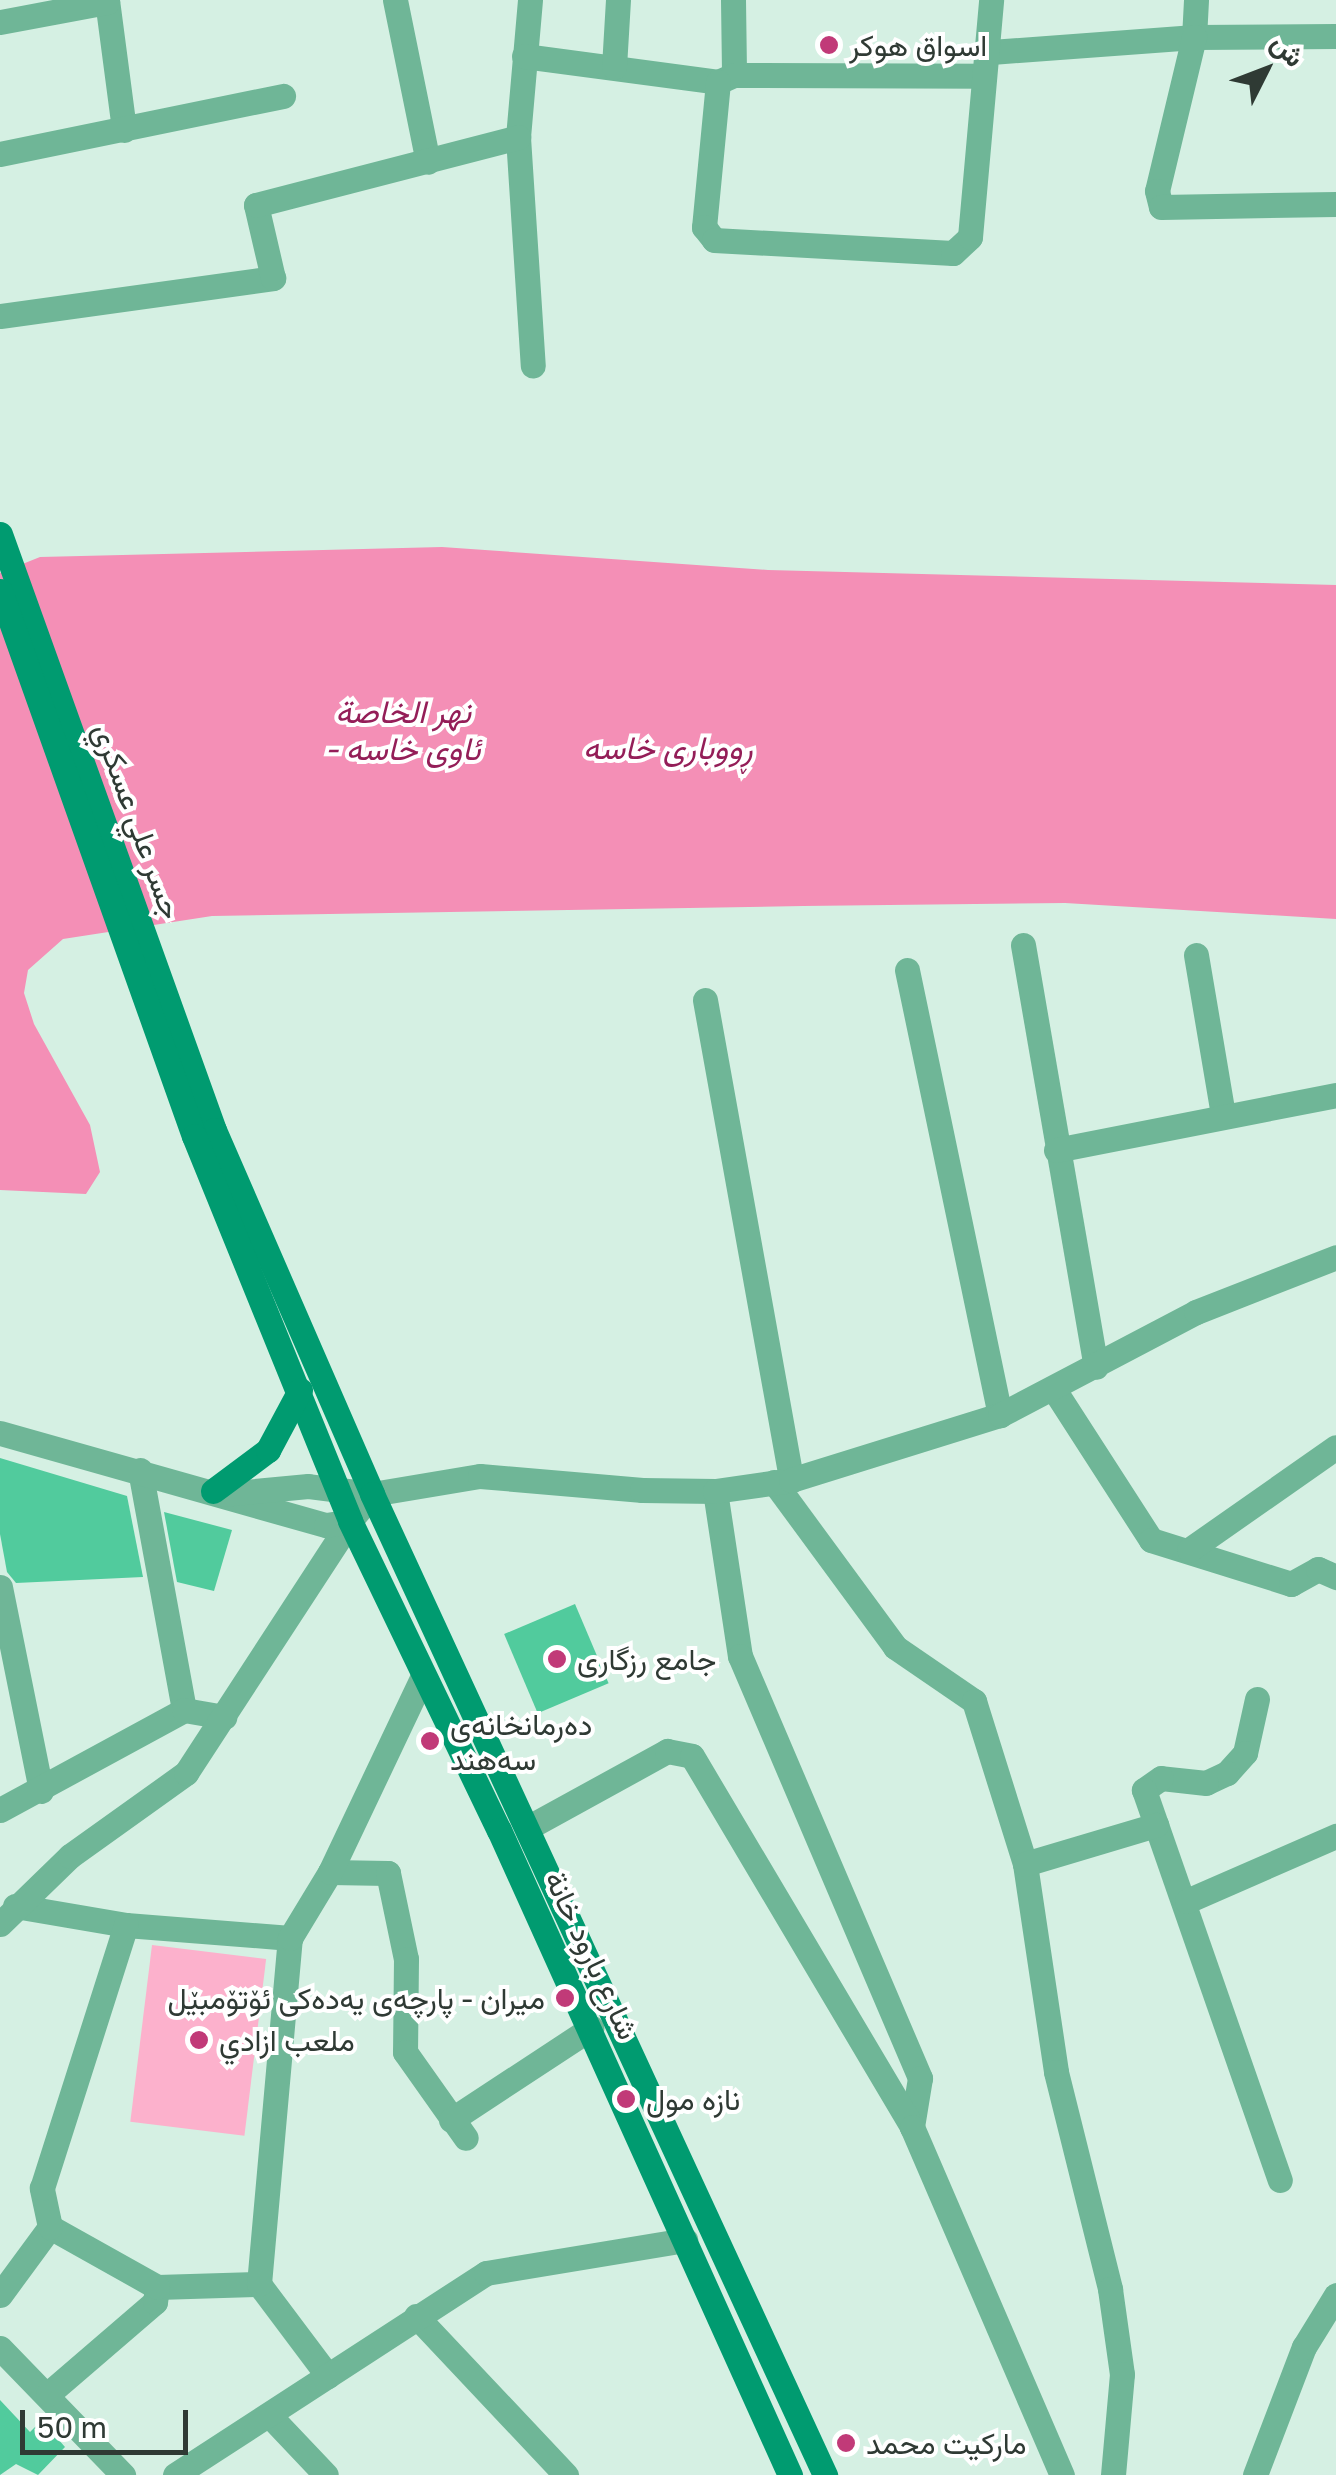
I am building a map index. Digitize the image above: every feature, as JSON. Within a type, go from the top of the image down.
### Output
[{"type":"main road","name":"جسر علي عسكري","points":[[0,534],[204,1133]]},
{"type":"main road","name":"جسر علي عسكري","points":[[0,591],[204,1133]]},
{"type":"main road","name":"شارع بارود خانة","points":[[204,1133],[350,1521],[392,1618],[591,2028],[790,2475]]},
{"type":"main road","name":"شارع بارود خانة","points":[[204,1133],[529,1827],[825,2475]]},
{"type":"main road","points":[[218,1492],[268,1450],[300,1390]]},
{"type":"main road","points":[[392,1618],[424,1602]]},
{"type":"street","points":[[396,0],[428,162]]},
{"type":"street","points":[[530,0],[518,137],[533,366]]},
{"type":"street","points":[[614,67],[618,0]]},
{"type":"street","points":[[733,0],[704,227],[714,240],[953,253],[970,237],[991,0]]},
{"type":"street","points":[[1196,0],[1194,37],[1157,191],[1160,207],[1336,204]]},
{"type":"street","points":[[0,22],[107,1],[124,130]]},
{"type":"street","points":[[524,56],[726,78],[987,64],[1194,37],[1336,36]]},
{"type":"street","points":[[0,154],[283,96]]},
{"type":"street","points":[[0,316],[273,278],[256,206],[518,137]]},
{"type":"street","points":[[1023,944],[1096,1367]]},
{"type":"street","points":[[1196,955],[1222,1116]]},
{"type":"street","points":[[907,970],[1000,1414]]},
{"type":"street","points":[[705,1000],[782,1481],[896,1647],[974,1700],[1025,1864],[1056,2072],[1118,2334],[1122,2374],[1113,2475]]},
{"type":"street","points":[[1056,1150],[1336,1095]]},
{"type":"street","points":[[218,1492],[338,1486],[372,1494],[510,1476],[642,1490],[715,1491],[782,1481],[1000,1414],[1055,1390],[1196,1312],[1336,1257]]},
{"type":"street","points":[[1055,1390],[1151,1540],[1291,1584],[1318,1569],[1336,1577]]},
{"type":"street","points":[[0,1433],[218,1492],[300,1520],[350,1521]]},
{"type":"street","points":[[1189,1550],[1336,1447]]},
{"type":"street","points":[[140,1470],[184,1710]]},
{"type":"street","points":[[715,1491],[740,1656],[920,2078],[912,2128]]},
{"type":"street","points":[[8,1915],[92,1838],[174,1784],[224,1717],[350,1521],[372,1494]]},
{"type":"street","points":[[0,1587],[41,1791]]},
{"type":"street","points":[[328,2376],[259,2284],[290,1938],[330,1872],[422,1676]]},
{"type":"street","points":[[1257,1699],[1245,1753],[1227,1773],[1206,1783],[1150,1782],[1144,1790],[1187,1901],[1280,2180]]},
{"type":"street","points":[[0,1810],[184,1710],[224,1717]]},
{"type":"street","points":[[529,1827],[667,1751],[692,1756],[912,2128],[1062,2475]]},
{"type":"street","points":[[1025,1864],[1156,1824]]},
{"type":"street","points":[[1187,1901],[1336,1836]]},
{"type":"street","points":[[330,1872],[388,1874],[406,1958],[405,2052],[459,2129],[591,2028]]},
{"type":"street","points":[[8,1915],[290,1938]]},
{"type":"street","points":[[0,2294],[50,2227],[42,2188],[126,1925]]},
{"type":"street","points":[[50,2227],[156,2287],[259,2284]]},
{"type":"street","points":[[175,2475],[486,2273],[685,2240]]},
{"type":"street","points":[[48,2394],[155,2302],[156,2287]]},
{"type":"street","points":[[1255,2475],[1304,2347],[1336,2295]]},
{"type":"street","points":[[416,2316],[566,2475]]},
{"type":"street","points":[[0,2348],[123,2475]]},
{"type":"street","points":[[270,2416],[326,2475]]},
{"type":"shaded area","name":"ملعب ازادي","points":[[152,1945],[266,1959],[244,2136],[130,2122]]},
{"type":"water","name":"نهر الخاصة - ئاوی خاسە","points":[[442,547],[768,570],[1336,585],[1336,919],[1065,903],[803,906],[212,916],[63,939],[28,970],[24,993],[34,1024],[90,1125],[100,1172],[86,1194],[0,1190],[0,573],[40,557]]},
{"type":"building","points":[[0,1458],[127,1496],[143,1577],[16,1583],[7,1572],[0,1534]]},
{"type":"building","points":[[164,1512],[232,1530],[214,1591],[177,1582]]},
{"type":"building","name":"جامع رزگاری","points":[[575,1604],[609,1683],[538,1713],[504,1634]]},
{"type":"building","points":[[0,2400],[30,2432],[36,2426],[46,2435],[50,2430],[65,2447],[38,2475],[16,2464],[0,2475]]},
{"type":"place","name":"اسواق هوكر","points":[[829,45]]},
{"type":"place","name":"جامع رزگاری","points":[[557,1659]]},
{"type":"place","name":"دەرمانخانەی سەهند","points":[[430,1741]]},
{"type":"place","name":"میران - پارچەی یەدەکی ئۆتۆمبێل","points":[[565,1998]]},
{"type":"place","name":"ملعب ازادي","points":[[199,2040]]},
{"type":"place","name":"نازه مول","points":[[626,2099]]},
{"type":"place","name":"ماركيت محمد","points":[[846,2443]]},
{"type":"water label","name":"ڕووباری خاسە","points":[[668,747]]}]
